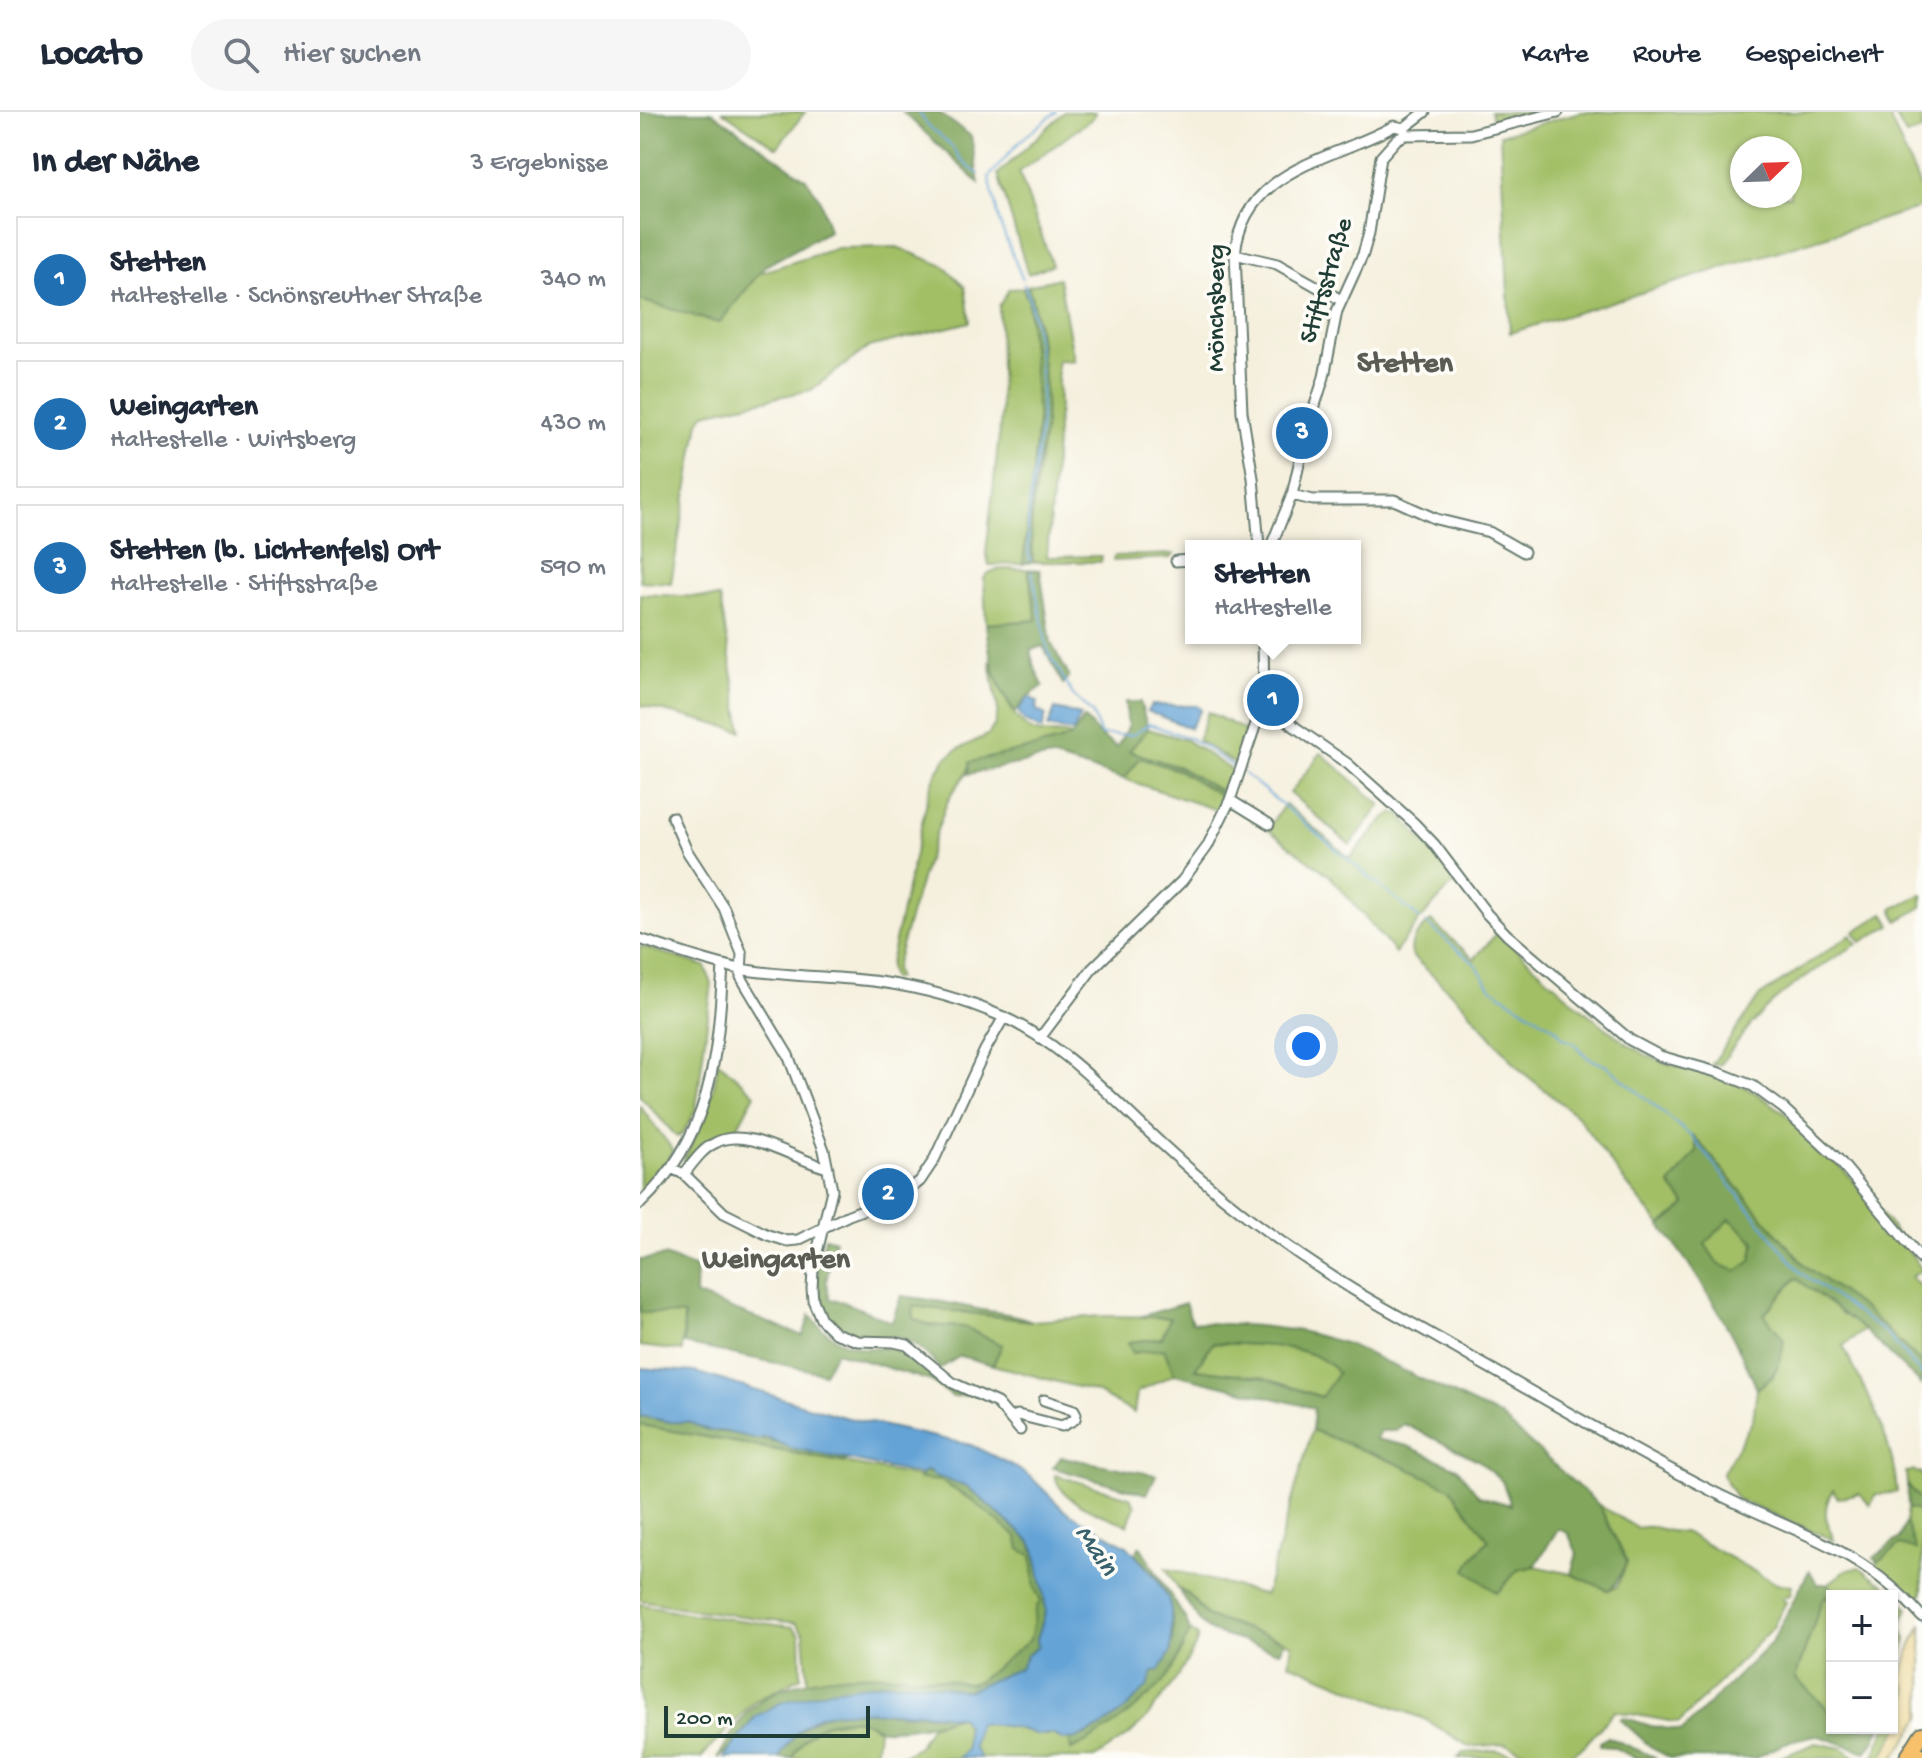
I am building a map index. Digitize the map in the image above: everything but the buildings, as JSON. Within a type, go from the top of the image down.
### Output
[{"type":"highway","points":[[1907,1758],[1922,1734]]},
{"type":"street","name":"Stiftsstraße","points":[[1273,540],[1292,495],[1341,300],[1363,254],[1369,233],[1381,157],[1425,112]]},
{"type":"street","points":[[1405,132],[1471,134],[1558,112]]},
{"type":"street","name":"Mönchsberg","points":[[1258,540],[1253,478],[1242,412],[1235,254],[1237,238],[1252,207],[1287,175],[1312,160],[1370,140],[1394,126],[1405,132]]},
{"type":"street","points":[[1235,254],[1277,264],[1341,300]]},
{"type":"street","points":[[1292,495],[1313,500],[1394,500],[1436,519],[1489,532],[1524,552]]},
{"type":"street","points":[[1176,561],[1185,560]]},
{"type":"street","points":[[1040,1038],[1092,969],[1182,881],[1207,847],[1230,800],[1264,700],[1263,644]]},
{"type":"street","points":[[1264,700],[1295,727],[1348,764],[1398,808],[1434,844],[1487,914],[1518,945],[1630,1040],[1660,1056],[1742,1081],[1774,1100],[1838,1159],[1922,1260]]},
{"type":"street","points":[[1230,800],[1269,824]]},
{"type":"street","points":[[672,817],[687,851],[724,908],[739,943],[745,986],[796,1071],[828,1168],[832,1190],[812,1289],[816,1310],[826,1326],[858,1341],[907,1345],[953,1383],[997,1403],[1020,1430]]},
{"type":"street","points":[[640,939],[741,969],[881,982],[943,996],[1004,1017],[1040,1038],[1089,1075],[1221,1198],[1351,1288],[1604,1434],[1712,1492],[1856,1559],[1892,1584],[1922,1617]]},
{"type":"street","points":[[640,1204],[673,1169],[692,1135],[711,1084],[723,965]]},
{"type":"street","points":[[673,1169],[684,1174],[724,1213],[787,1241],[798,1240],[911,1189],[930,1168],[985,1050],[1004,1017]]},
{"type":"street","points":[[684,1174],[705,1149],[729,1139],[771,1145],[828,1168]]},
{"type":"street","points":[[1011,1417],[1018,1415],[1062,1426],[1075,1419],[1074,1410],[1044,1400]]},
{"type":"green space","points":[[640,112],[712,112],[806,179],[820,199],[829,231],[765,266],[719,323],[640,300]]},
{"type":"green space","points":[[723,112],[805,112],[777,148]]},
{"type":"green space","points":[[903,112],[938,112],[971,136],[979,183]]},
{"type":"green space","points":[[1064,112],[1095,112],[1093,118],[1019,172],[1052,265],[1028,274],[998,174]]},
{"type":"green space","points":[[1490,112],[1535,112],[1495,125]]},
{"type":"green space","points":[[1580,112],[1887,112],[1922,191],[1922,207],[1510,333],[1500,135]]},
{"type":"green space","points":[[1893,112],[1922,112],[1922,131],[1906,135]]},
{"type":"green space","points":[[897,247],[944,266],[965,287],[970,322],[869,347],[811,390],[705,413],[699,422],[671,583],[640,581],[640,300],[719,323],[759,273],[837,248]]},
{"type":"green space","points":[[1059,278],[1074,361],[1057,360],[1059,405],[1047,557],[1102,556],[1101,562],[1033,562],[1032,511],[1044,427],[1045,395],[1039,336],[1028,286]]},
{"type":"green space","points":[[1028,286],[1039,336],[1046,413],[1033,497],[1033,562],[1023,564],[1038,422],[1028,300],[1023,288]]},
{"type":"green space","points":[[1023,288],[1028,300],[1038,422],[1023,564],[989,565],[986,553],[1001,417],[999,306],[1009,289]]},
{"type":"green space","points":[[1174,554],[1171,558],[1113,561],[1114,556]]},
{"type":"green space","points":[[1028,569],[1037,620],[986,624],[984,578],[987,574],[997,570]]},
{"type":"green space","points":[[1028,569],[1040,570],[1051,643],[1069,676],[1063,684],[1043,646],[1031,650],[1033,664],[1043,686],[1015,712],[994,670],[986,624],[1037,620]]},
{"type":"green space","points":[[640,594],[720,598],[742,731],[640,705]]},
{"type":"green space","points":[[990,661],[1008,704],[1023,723],[1040,733],[1072,736],[971,763],[946,805],[897,960],[897,978],[892,979],[889,967],[929,792],[937,772],[946,758],[988,735],[995,724],[998,710]]},
{"type":"green space","points":[[1125,702],[1140,702],[1148,729],[1129,751],[1179,767],[1220,791],[1218,794],[1178,770],[1140,758],[1124,779],[1051,757],[968,774],[970,762],[1072,736],[1084,718],[1100,736],[1117,747],[1128,727]]},
{"type":"green space","points":[[1208,712],[1249,732],[1238,766],[1198,740]]},
{"type":"green space","points":[[1148,729],[1186,740],[1233,771],[1220,791],[1179,767],[1129,751]]},
{"type":"green space","points":[[1321,753],[1381,805],[1350,845],[1290,793]]},
{"type":"green space","points":[[1140,758],[1178,770],[1220,795],[1219,811],[1124,779]]},
{"type":"green space","points":[[1285,804],[1350,858],[1386,817],[1393,813],[1400,814],[1454,878],[1453,884],[1395,953],[1330,876],[1267,829]]},
{"type":"green space","points":[[1922,894],[1922,907],[1898,921],[1892,909]]},
{"type":"green space","points":[[1884,913],[1891,925],[1861,942],[1854,932]]},
{"type":"green space","points":[[1431,921],[1474,959],[1498,932],[1583,1009],[1637,1050],[1740,1085],[1763,1098],[1814,1140],[1865,1194],[1922,1270],[1911,1277],[1922,1288],[1922,1364],[1867,1311],[1805,1266],[1694,1137],[1697,1151],[1670,1185],[1687,1205],[1661,1226],[1577,1116],[1520,1070],[1463,1004],[1413,957],[1413,941]]},
{"type":"green space","points":[[1850,935],[1857,944],[1778,997],[1751,1024],[1721,1064],[1711,1066],[1759,997]]},
{"type":"green space","points":[[640,946],[705,966],[712,984],[696,1109],[683,1134],[677,1137],[640,1096]]},
{"type":"green space","points":[[718,1061],[755,1094],[733,1135],[715,1138],[686,1165],[684,1159],[710,1099]]},
{"type":"green space","points":[[640,1106],[673,1150],[662,1169],[640,1192]]},
{"type":"green space","points":[[1693,1135],[1805,1266],[1867,1311],[1922,1364],[1922,1385],[1864,1330],[1796,1278],[1764,1314],[1784,1340],[1776,1368],[1757,1389],[1715,1304],[1661,1226],[1686,1205],[1670,1185],[1697,1151]],"holes":[[[1730,1219],[1755,1242],[1751,1261],[1737,1271],[1718,1264],[1705,1244]]]},
{"type":"green space","points":[[1730,1218],[1755,1242],[1751,1261],[1737,1272],[1718,1264],[1704,1244]]},
{"type":"green space","points":[[825,1237],[835,1240],[826,1282],[830,1299],[892,1322],[901,1296],[1032,1321],[913,1306],[914,1319],[928,1325],[964,1327],[1002,1345],[993,1365],[960,1356],[940,1369],[920,1348],[906,1340],[862,1337],[843,1332],[830,1323],[818,1299],[818,1269]]},
{"type":"green space","points":[[664,1256],[696,1268],[695,1295],[803,1336],[810,1315],[822,1329],[842,1342],[862,1348],[900,1348],[966,1395],[953,1397],[931,1381],[836,1352],[824,1373],[684,1344],[684,1315],[640,1312],[640,1260]]},
{"type":"green space","points":[[1796,1278],[1864,1330],[1843,1346],[1878,1416],[1895,1472],[1897,1492],[1876,1495],[1870,1505],[1859,1493],[1838,1498],[1833,1490],[1826,1515],[1834,1540],[1737,1499],[1722,1474],[1753,1420],[1757,1389],[1773,1377],[1784,1340],[1764,1314]]},
{"type":"green space","points":[[1185,1303],[1192,1322],[1300,1331],[1348,1344],[1501,1417],[1599,1505],[1627,1562],[1614,1586],[1608,1590],[1571,1574],[1577,1553],[1568,1533],[1558,1529],[1535,1566],[1518,1570],[1497,1593],[1466,1570],[1489,1540],[1450,1488],[1312,1430],[1314,1408],[1174,1374],[1164,1349],[1132,1353],[1128,1342],[1162,1338],[1170,1318],[1139,1317]],"holes":[[[1213,1343],[1297,1350],[1313,1355],[1338,1373],[1321,1397],[1261,1377],[1195,1369]],[[1404,1424],[1478,1460],[1502,1481],[1511,1505],[1479,1496],[1457,1468],[1408,1446],[1376,1439],[1380,1431],[1394,1431]]]},
{"type":"green space","points":[[913,1306],[1032,1321],[1103,1316],[1170,1317],[1162,1338],[1129,1342],[1133,1353],[1164,1349],[1174,1374],[1137,1392],[1134,1413],[1096,1392],[993,1365],[1002,1345],[964,1327],[928,1325],[914,1319]]},
{"type":"green space","points":[[640,1312],[684,1315],[682,1351],[640,1346]]},
{"type":"green space","points":[[1213,1343],[1297,1350],[1313,1355],[1338,1373],[1322,1397],[1261,1377],[1195,1369]]},
{"type":"green space","points":[[640,1416],[688,1422],[710,1431],[747,1436],[848,1459],[845,1462],[640,1425]]},
{"type":"green space","points":[[640,1425],[941,1481],[988,1511],[1017,1537],[1032,1556],[1035,1588],[1041,1602],[1037,1606],[1030,1640],[973,1683],[898,1676],[808,1682],[804,1634],[796,1623],[640,1600]]},
{"type":"green space","points":[[1312,1430],[1451,1488],[1489,1540],[1474,1556],[1518,1570],[1535,1566],[1571,1574],[1608,1590],[1617,1587],[1627,1562],[1599,1505],[1637,1528],[1684,1532],[1777,1584],[1792,1585],[1790,1595],[1781,1598],[1786,1602],[1772,1629],[1679,1723],[1615,1711],[1584,1746],[1567,1757],[1540,1758],[1505,1744],[1470,1747],[1426,1720],[1289,1663],[1292,1644],[1208,1617],[1189,1595],[1178,1589],[1166,1568],[1265,1595]]},
{"type":"green space","points":[[1061,1457],[1156,1475],[1147,1494],[1053,1468]]},
{"type":"green space","points":[[925,1471],[967,1487],[1031,1542],[1041,1575],[1046,1611],[1037,1638],[1038,1647],[1027,1655],[1021,1668],[967,1691],[756,1716],[727,1752],[718,1758],[745,1715],[757,1703],[779,1691],[804,1682],[861,1675],[919,1677],[970,1684],[979,1681],[1030,1640],[1037,1606],[1041,1602],[1035,1588],[1032,1556],[1020,1549],[1017,1537],[972,1500],[941,1481],[918,1479]]},
{"type":"green space","points":[[1906,1472],[1922,1474],[1922,1502],[1907,1484]]},
{"type":"green space","points":[[1055,1475],[1130,1497],[1135,1505],[1128,1525],[1074,1501],[1065,1494]]},
{"type":"green space","points":[[1907,1484],[1922,1502],[1922,1512],[1908,1508]]},
{"type":"green space","points":[[1908,1508],[1922,1512],[1922,1595],[1913,1597],[1877,1563],[1909,1536],[1906,1522]]},
{"type":"green space","points":[[1906,1522],[1916,1550],[1900,1545],[1877,1562],[1874,1558],[1899,1538]]},
{"type":"green space","points":[[1140,1546],[1190,1631],[1175,1665],[1163,1682],[1120,1720],[1071,1750],[1070,1740],[1107,1723],[1138,1694],[1153,1672],[1158,1671],[1170,1649],[1173,1629],[1169,1605],[1159,1582],[1135,1555]]},
{"type":"green space","points":[[1859,1567],[1890,1590],[1832,1590],[1828,1584],[1845,1571]]},
{"type":"green space","points":[[1809,1571],[1818,1584],[1828,1584],[1832,1590],[1826,1590],[1795,1678],[1826,1707],[1826,1734],[1877,1734],[1866,1752],[1816,1735],[1790,1741],[1755,1758],[1671,1758],[1653,1749],[1620,1719],[1623,1717],[1682,1731],[1772,1642]]},
{"type":"green space","points":[[1178,1589],[1189,1595],[1208,1617],[1285,1641],[1279,1652],[1212,1632],[1200,1622]]},
{"type":"green space","points":[[1826,1596],[1826,1707],[1795,1678]]},
{"type":"green space","points":[[1898,1598],[1908,1608],[1900,1626],[1906,1639],[1898,1669]]},
{"type":"green space","points":[[640,1604],[793,1627],[800,1635],[801,1677],[753,1702],[701,1758],[640,1758]]},
{"type":"green space","points":[[1190,1631],[1198,1636],[1179,1675],[1144,1721],[1095,1758],[980,1758],[973,1747],[978,1723],[1013,1727],[1039,1735],[1052,1734],[1070,1740],[1071,1750],[1084,1744],[1120,1720],[1163,1682]]},
{"type":"green space","points":[[1901,1678],[1908,1689],[1904,1718],[1898,1729],[1898,1688]]},
{"type":"green space","points":[[845,1711],[957,1716],[920,1726],[892,1729],[879,1728],[862,1720],[837,1720],[811,1733],[792,1758],[779,1758],[791,1740],[814,1720]]},
{"type":"green space","points":[[957,1716],[964,1721],[966,1732],[966,1750],[958,1758],[898,1758],[919,1746],[930,1726]]},
{"type":"green space","points":[[862,1719],[878,1729],[875,1758],[792,1758],[805,1738],[820,1726]]},
{"type":"green space","points":[[1883,1734],[1895,1734],[1882,1758],[1873,1758]]},
{"type":"green space","points":[[1608,1737],[1656,1758],[1635,1758],[1613,1747],[1600,1746],[1600,1742]]},
{"type":"green space","points":[[1816,1743],[1842,1748],[1857,1758],[1779,1758]]},
{"type":"green space","points":[[1496,1750],[1527,1758],[1458,1758],[1464,1753]]},
{"type":"sand","points":[[1922,1625],[1922,1716],[1894,1758],[1882,1758],[1898,1734],[1904,1718],[1908,1689],[1901,1678],[1913,1640]]},
{"type":"water","points":[[1029,697],[1038,702],[1036,710],[1046,715],[1042,730],[1024,720],[1018,711]]},
{"type":"water","points":[[1151,705],[1197,706],[1201,710],[1190,728],[1147,711]]},
{"type":"water","points":[[1055,709],[1081,715],[1073,732],[1048,727]]},
{"type":"water","name":"Main","points":[[640,1368],[695,1372],[844,1417],[971,1445],[1012,1465],[1032,1478],[1064,1510],[1127,1546],[1156,1578],[1171,1609],[1171,1652],[1160,1670],[1153,1672],[1147,1687],[1125,1710],[1101,1727],[1076,1739],[1064,1740],[1052,1734],[1039,1735],[1013,1727],[978,1723],[973,1747],[980,1758],[958,1758],[966,1750],[966,1725],[960,1717],[843,1712],[817,1717],[805,1725],[779,1758],[724,1758],[756,1716],[780,1703],[831,1690],[883,1683],[921,1683],[967,1691],[1020,1668],[1027,1655],[1038,1647],[1037,1639],[1046,1611],[1035,1549],[1031,1542],[968,1487],[933,1475],[930,1471],[921,1475],[788,1447],[767,1437],[757,1439],[711,1431],[688,1422],[640,1416]]},
{"type":"waterway","points":[[919,112],[963,162],[979,174]]},
{"type":"waterway","points":[[1022,278],[1000,224],[989,177],[1020,141],[1056,112]]},
{"type":"waterway","points":[[1024,284],[1036,336],[1041,397],[1040,431],[1029,513],[1030,560]]},
{"type":"waterway","points":[[1032,571],[1048,651],[1073,695],[1092,713],[1101,735],[1132,735],[1149,724],[1192,739],[1236,768]]},
{"type":"waterway","points":[[1245,774],[1420,919]]},
{"type":"waterway","points":[[1426,923],[1476,965],[1491,988],[1556,1029],[1588,1058],[1607,1066],[1692,1137],[1801,1273],[1887,1334],[1922,1375]]},
{"type":"place","name":"Stetten (b. Lichtenfels) Ort","points":[[1302,433]]},
{"type":"place","name":"Stetten","points":[[1273,700]]},
{"type":"place","name":"Weingarten","points":[[888,1194]]},
{"type":"district","name":"Stetten","points":[[1405,365]]},
{"type":"district","name":"Weingarten","points":[[776,1261]]}]
